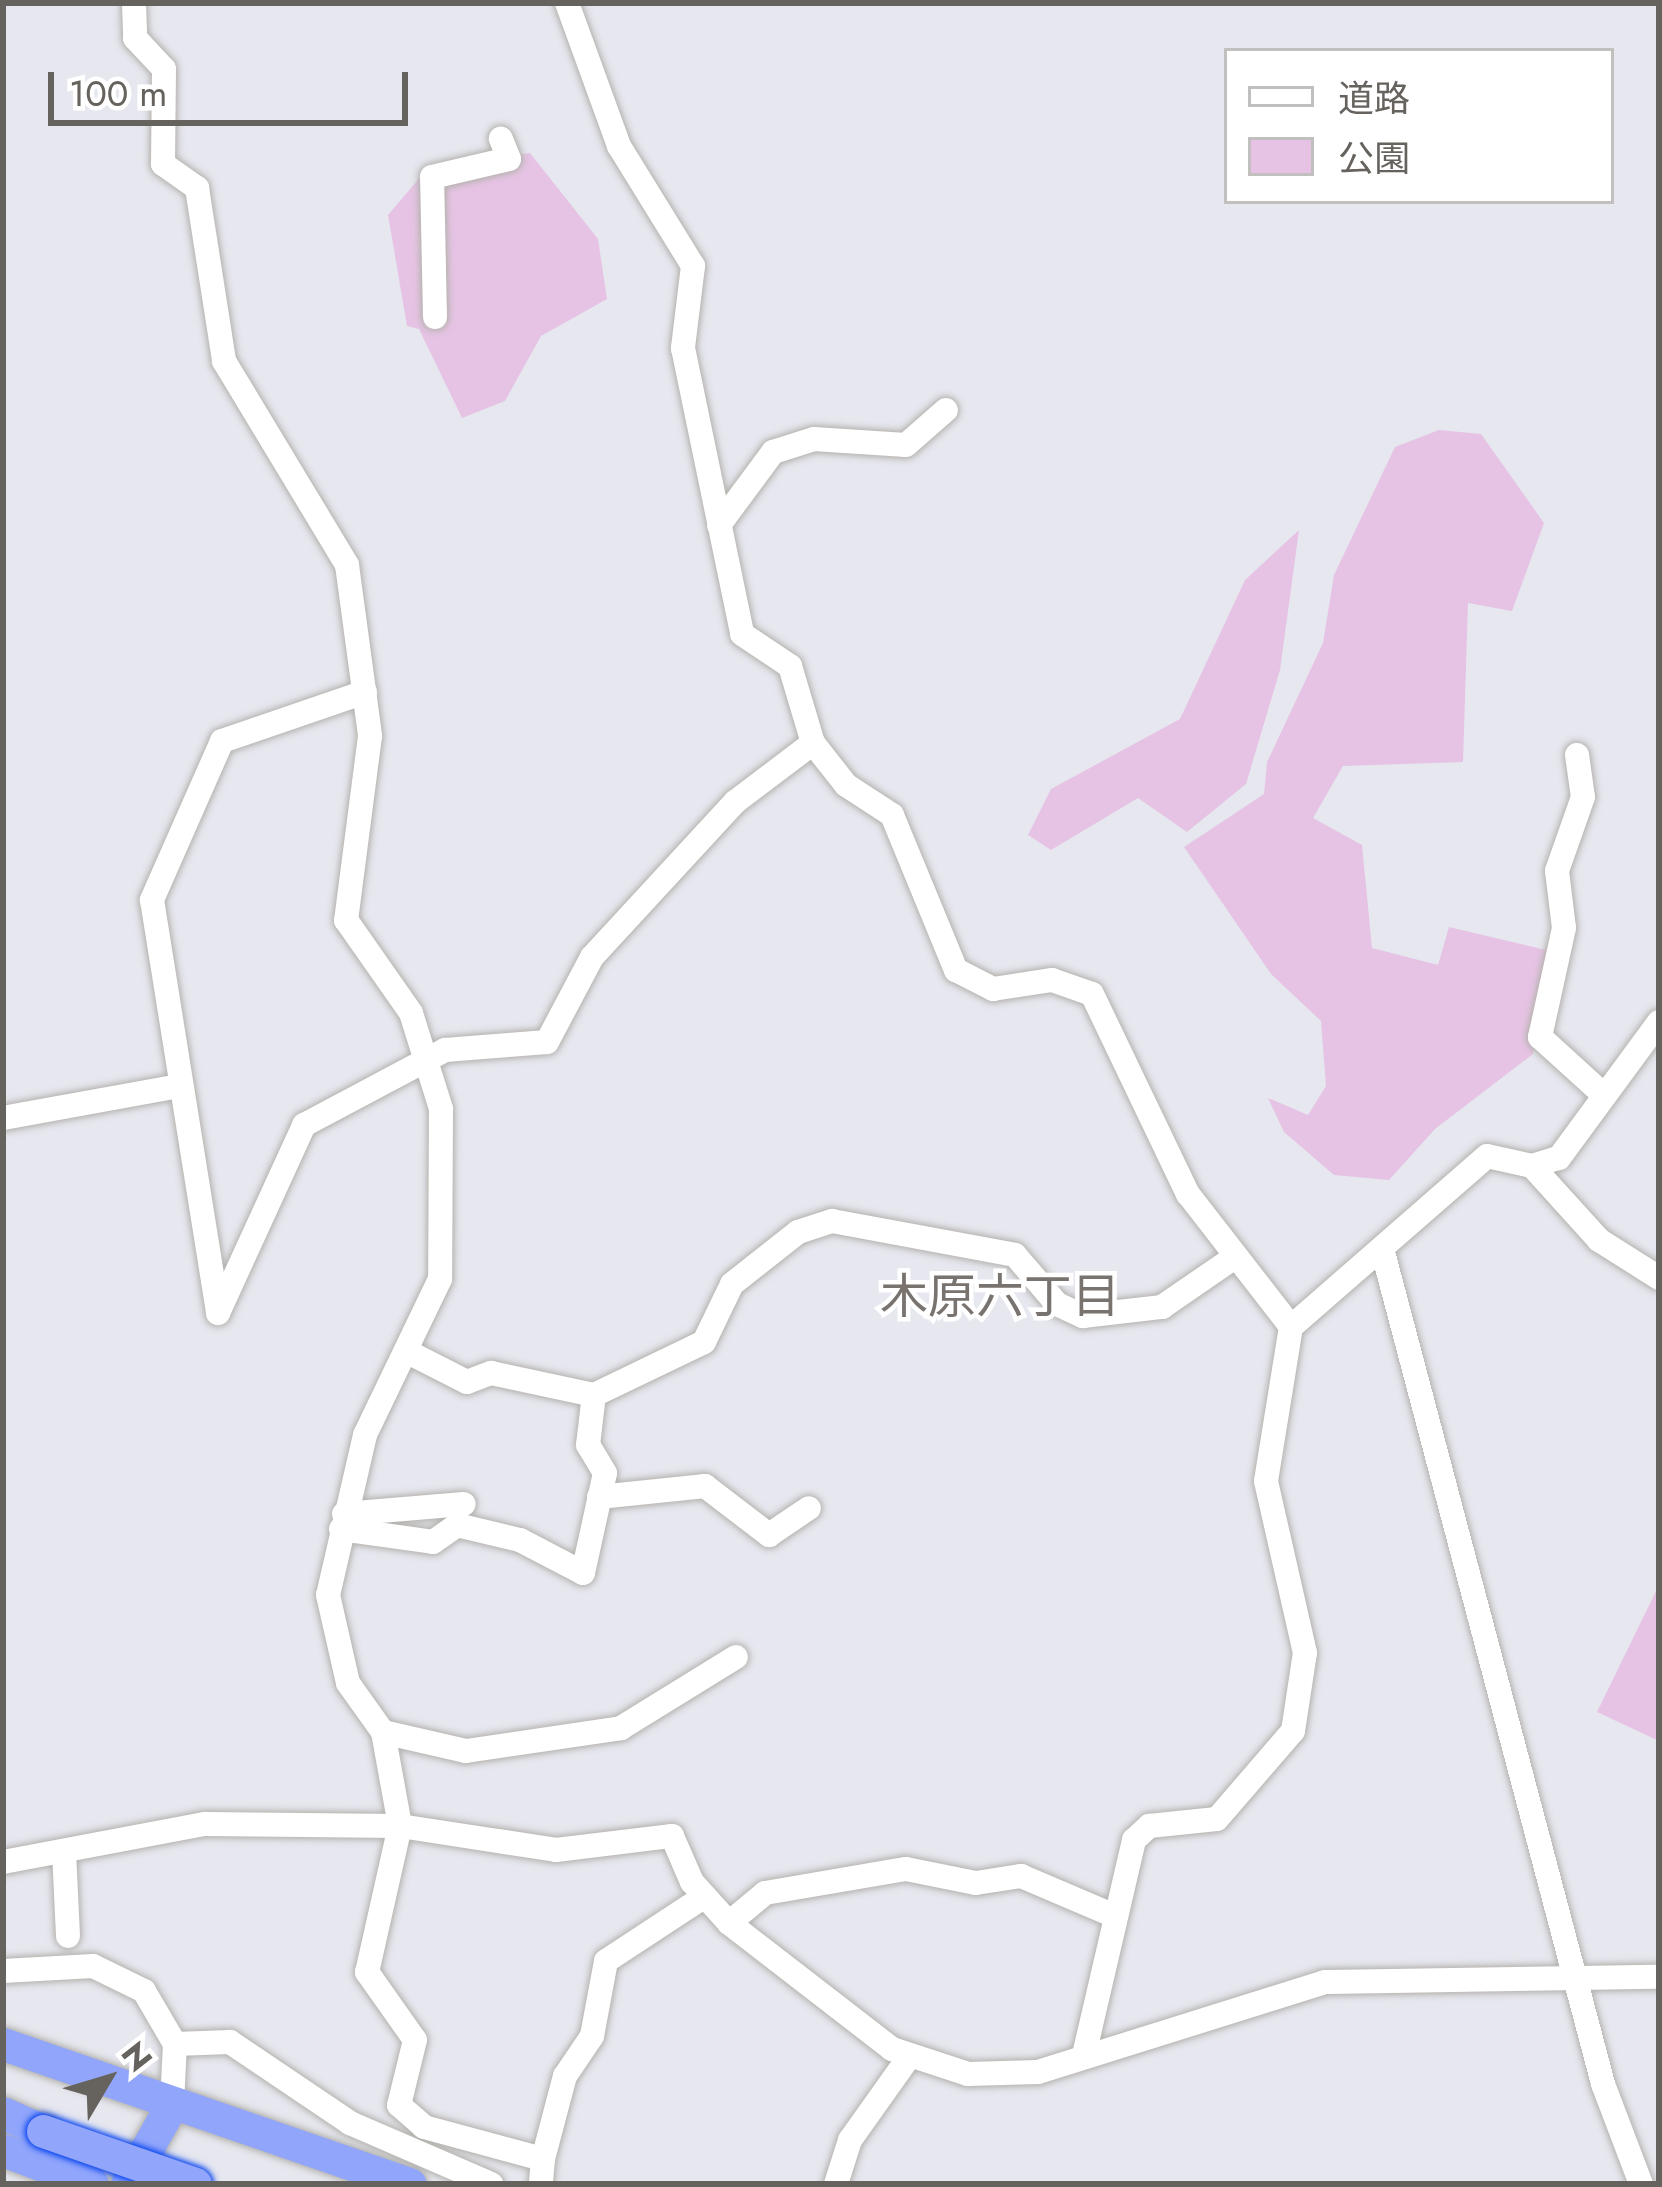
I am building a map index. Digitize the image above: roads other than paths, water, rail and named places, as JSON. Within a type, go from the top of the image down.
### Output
[{"type":"highway","points":[[3,2044],[410,2184]]},
{"type":"highway","points":[[127,2184],[172,2104]]},
{"type":"highway","points":[[3,2114],[26,2148],[92,2184]]},
{"type":"highway","points":[[26,2148],[195,2184]]},
{"type":"street","points":[[134,3],[135,38],[164,69],[163,164],[197,188],[224,361],[347,565],[370,736],[346,920],[398,986],[441,1109],[441,1260],[408,1352],[365,1435],[328,1595],[348,1683],[383,1732],[400,1826],[367,1972],[415,2040],[399,2105],[424,2127],[542,2172],[565,2076],[592,2036],[607,1961],[705,1896]]},
{"type":"street","points":[[567,3],[619,146],[693,266],[683,348],[742,634],[790,666],[813,743],[846,785],[892,815],[956,970],[993,989],[1052,980],[1092,994],[1138,1103],[1229,1261],[1291,1327]]},
{"type":"street","points":[[435,317],[432,177],[508,159],[501,139]]},
{"type":"street","points":[[718,527],[773,452],[814,439],[906,445],[946,410]]},
{"type":"street","points":[[365,692],[221,741],[152,900],[174,1087],[218,1313],[304,1125],[424,1058],[547,1042],[592,957],[735,802],[813,743]]},
{"type":"street","points":[[1577,755],[1583,797],[1557,871],[1564,928],[1540,1037],[1604,1095]]},
{"type":"street","points":[[1084,2055],[1134,1840],[1149,1826],[1217,1819],[1293,1731],[1305,1653],[1266,1481],[1291,1327],[1384,1256],[1487,1156],[1532,1166],[1559,1157],[1659,1022]]},
{"type":"street","points":[[3,1118],[174,1087]]},
{"type":"street","points":[[1532,1166],[1599,1240],[1659,1278]]},
{"type":"street","points":[[408,1352],[467,1382],[491,1373],[594,1395],[704,1342],[732,1284],[798,1232],[832,1221],[1015,1255],[1083,1316],[1162,1306],[1229,1261]]},
{"type":"street","points":[[1384,1256],[1575,1975],[1641,2184]]},
{"type":"street","points":[[343,1521],[433,1542],[457,1525],[520,1540],[584,1573],[605,1473],[588,1445],[594,1395]]},
{"type":"street","points":[[599,1497],[705,1486],[769,1535],[809,1508]]},
{"type":"street","points":[[343,1521],[464,1504]]},
{"type":"street","points":[[383,1732],[466,1750],[621,1728],[736,1657]]},
{"type":"street","points":[[3,1862],[205,1824],[400,1826],[556,1850],[673,1836],[705,1896],[729,1923],[909,2057],[968,2074],[1038,2072],[1325,1982],[1659,1977]]},
{"type":"street","points":[[64,1852],[68,1936]]},
{"type":"street","points":[[729,1923],[784,1887],[906,1869],[976,1883],[1021,1876],[1115,1916]]},
{"type":"street","points":[[3,1971],[121,1974],[176,2044],[172,2104]]},
{"type":"street","points":[[176,2044],[230,2042],[350,2123],[491,2184]]},
{"type":"street","points":[[836,2184],[850,2140],[909,2057]]},
{"type":"district","name":"木原六丁目","points":[[1000,1297]]}]
